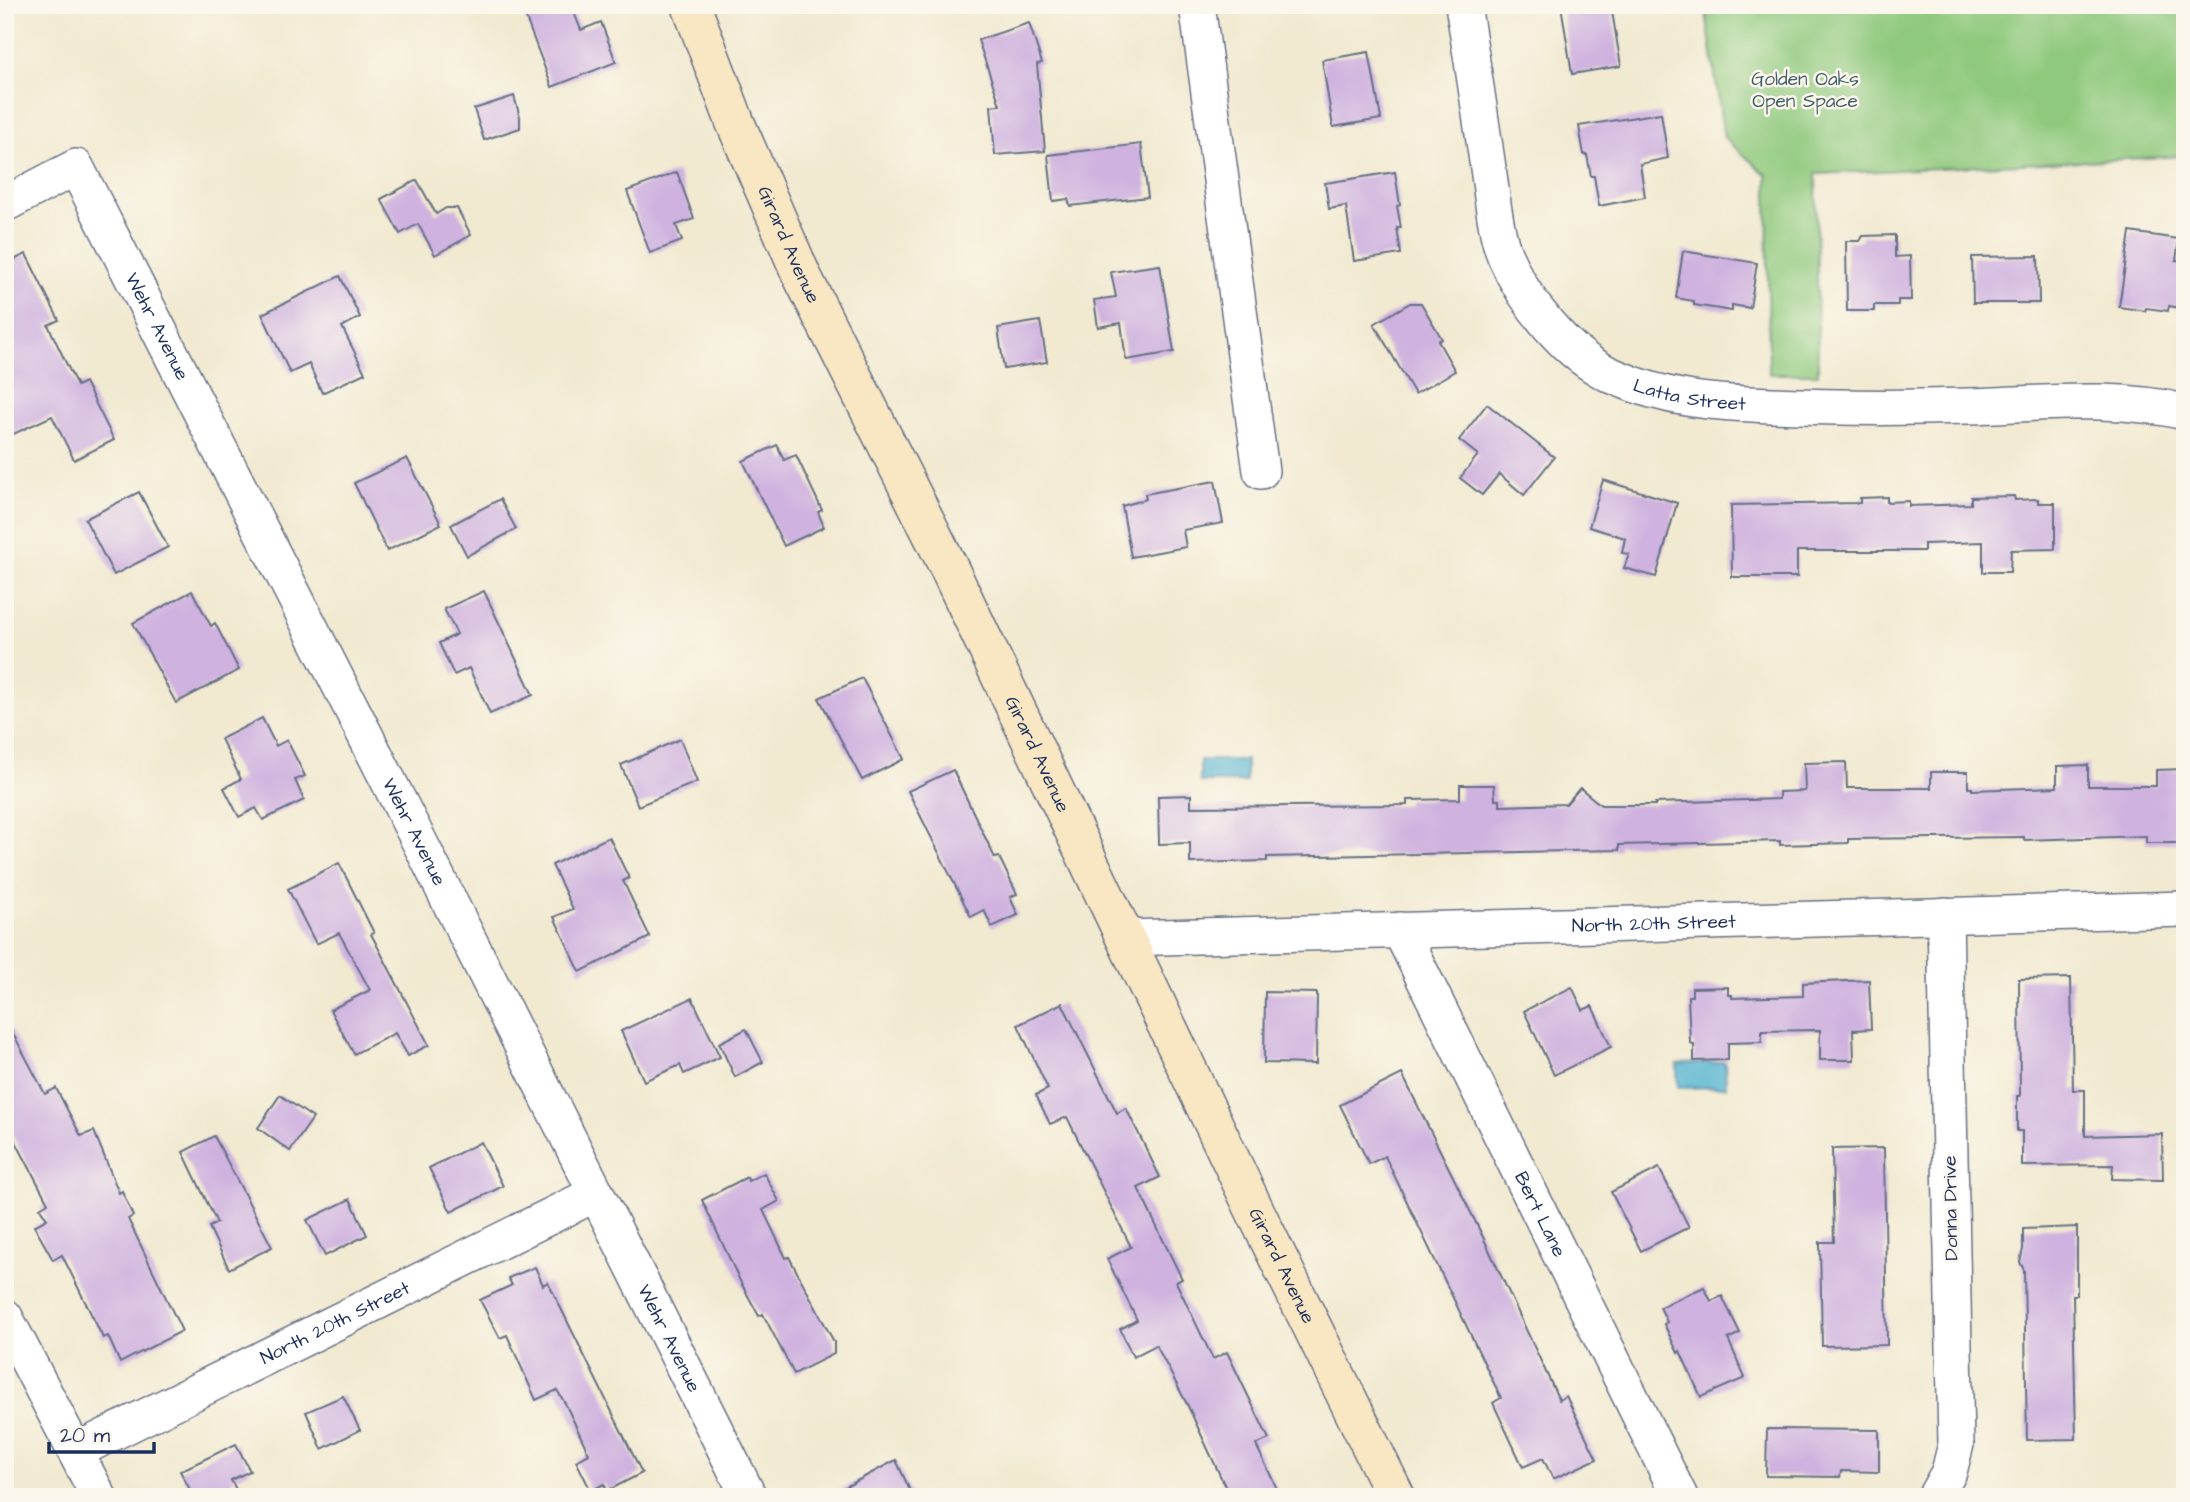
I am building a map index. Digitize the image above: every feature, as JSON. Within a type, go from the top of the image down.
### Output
[{"type":"street","name":"Girard Avenue","points":[[691,5],[735,122],[801,274],[948,566],[1124,939],[1396,1497]]},
{"type":"street","points":[[1197,5],[1261,471]]},
{"type":"street","name":"Latta Street","points":[[1463,5],[1493,204],[1504,254],[1525,294],[1553,330],[1587,360],[1611,375],[1663,394],[1707,402],[1837,407],[1968,406],[2092,400],[2161,406],[2185,412]]},
{"type":"street","name":"Wehr Avenue","points":[[5,204],[76,167],[749,1497]]},
{"type":"street","name":"North 20th Street","points":[[1124,939],[2185,909]]},
{"type":"street","name":"Donna Drive","points":[[1935,1497],[1949,1472],[1956,1444],[1945,915]]},
{"type":"street","name":"Bert Lane","points":[[1400,930],[1679,1497]]},
{"type":"street","name":"North 20th Street","points":[[76,1451],[595,1194]]},
{"type":"street","points":[[5,1317],[99,1497]]},
{"type":"green space","name":"Golden Oaks Open Space","points":[[1705,5],[2185,5],[2185,156],[1816,174],[1818,374],[1769,374],[1767,175],[1724,138]]},
{"type":"water","points":[[1200,760],[1246,760],[1246,782],[1200,782]]},
{"type":"water","points":[[1725,1062],[1726,1087],[1678,1088],[1677,1064]]},
{"type":"building","points":[[521,5],[571,5],[581,30],[601,22],[616,62],[552,87]]},
{"type":"building","points":[[1561,5],[1611,5],[1621,66],[1572,74]]},
{"type":"building","points":[[1029,23],[1042,63],[1037,64],[1045,151],[995,155],[991,106],[1000,105],[978,40]]},
{"type":"building","points":[[1369,52],[1381,119],[1333,127],[1322,60]]},
{"type":"building","points":[[514,96],[520,128],[484,140],[474,109]]},
{"type":"building","points":[[1661,113],[1668,158],[1640,164],[1645,197],[1599,206],[1594,176],[1591,176],[1587,155],[1584,155],[1579,126]]},
{"type":"building","points":[[1141,144],[1148,197],[1070,206],[1068,199],[1053,201],[1048,155]]},
{"type":"building","points":[[677,172],[694,219],[676,225],[682,241],[650,253],[627,191]]},
{"type":"building","points":[[1395,172],[1400,205],[1397,206],[1401,228],[1397,228],[1401,254],[1354,261],[1346,206],[1329,209],[1325,183]]},
{"type":"building","points":[[417,180],[436,214],[446,208],[457,208],[471,235],[435,255],[418,224],[400,234],[381,199]]},
{"type":"building","points":[[2130,232],[2179,239],[2176,260],[2185,261],[2185,309],[2169,306],[2168,311],[2146,308],[2145,311],[2119,307]]},
{"type":"building","points":[[1895,235],[1895,257],[1910,256],[1911,300],[1898,300],[1898,305],[1874,305],[1874,311],[1847,311],[1846,241],[1860,241],[1863,236]]},
{"type":"building","points":[[1683,251],[1757,263],[1750,308],[1732,305],[1732,311],[1694,305],[1694,301],[1676,298]]},
{"type":"building","points":[[26,254],[59,320],[48,325],[77,386],[85,382],[114,440],[74,460],[52,416],[5,438],[5,264]]},
{"type":"building","points":[[2038,256],[2039,303],[1973,303],[1972,257]]},
{"type":"building","points":[[1160,265],[1174,352],[1126,360],[1121,323],[1098,327],[1094,300],[1116,297],[1111,272]]},
{"type":"building","points":[[340,276],[360,317],[342,327],[365,373],[322,393],[309,364],[290,373],[262,314]]},
{"type":"building","points":[[1410,303],[1421,303],[1442,339],[1438,341],[1455,371],[1415,394],[1374,324]]},
{"type":"building","points":[[1040,321],[1047,362],[1004,369],[998,328]]},
{"type":"building","points":[[1487,404],[1554,457],[1524,495],[1499,474],[1482,495],[1460,478],[1478,455],[1459,440]]},
{"type":"building","points":[[777,445],[784,460],[796,455],[822,510],[818,512],[824,527],[784,546],[743,461]]},
{"type":"building","points":[[407,458],[441,524],[387,551],[354,483]]},
{"type":"building","points":[[1603,480],[1677,503],[1656,577],[1624,568],[1629,554],[1622,553],[1625,538],[1589,527]]},
{"type":"building","points":[[1215,481],[1223,523],[1183,530],[1186,547],[1131,557],[1122,506],[1146,499],[1145,494]]},
{"type":"building","points":[[139,492],[168,547],[114,575],[85,519]]},
{"type":"building","points":[[2014,496],[2015,500],[2038,499],[2038,503],[2055,503],[2055,549],[2011,550],[2010,572],[1983,572],[1983,542],[1924,544],[1924,551],[1797,551],[1797,577],[1732,577],[1731,505],[1860,503],[1860,498],[1887,497],[1887,502],[1909,501],[1909,506],[1971,504],[1971,497]]},
{"type":"building","points":[[500,499],[516,529],[467,556],[451,525]]},
{"type":"building","points":[[192,591],[211,626],[215,623],[239,670],[176,703],[133,623]]},
{"type":"building","points":[[484,591],[533,695],[490,714],[469,668],[454,675],[439,643],[457,634],[444,609]]},
{"type":"building","points":[[862,678],[904,759],[862,780],[819,698]]},
{"type":"building","points":[[262,718],[276,746],[287,740],[305,776],[295,780],[304,800],[263,820],[256,808],[239,817],[224,788],[241,779],[221,739]]},
{"type":"building","points":[[680,739],[697,782],[638,806],[621,765]]},
{"type":"building","points":[[1846,762],[1847,788],[1931,788],[1931,772],[1968,772],[1968,788],[1972,790],[2057,787],[2057,766],[2088,765],[2088,786],[2156,786],[2156,770],[2185,769],[2185,835],[2182,835],[2182,843],[2146,843],[2146,836],[2024,840],[2024,837],[1848,839],[1848,843],[1780,845],[1780,841],[1619,845],[1619,850],[1267,857],[1267,861],[1190,863],[1190,843],[1159,844],[1158,796],[1191,795],[1191,807],[1407,805],[1407,800],[1460,799],[1460,785],[1494,785],[1495,800],[1500,800],[1500,806],[1566,804],[1580,788],[1601,805],[1779,799],[1779,792],[1805,791],[1804,763]]},
{"type":"building","points":[[953,770],[995,858],[999,857],[1017,894],[1010,897],[1018,915],[992,927],[984,910],[971,917],[908,791]]},
{"type":"building","points":[[609,837],[629,878],[623,881],[650,937],[580,972],[554,917],[573,909],[552,865]]},
{"type":"building","points":[[339,863],[374,933],[371,934],[429,1045],[408,1056],[395,1033],[354,1054],[330,1010],[370,990],[339,933],[316,944],[288,889]]},
{"type":"building","points":[[2071,978],[2073,1090],[2085,1090],[2085,1136],[2162,1134],[2163,1180],[2112,1179],[2113,1165],[2022,1166],[2022,1131],[2017,1131],[2017,1096],[2020,1096],[2019,979]]},
{"type":"building","points":[[1869,980],[1871,1029],[1853,1030],[1854,1060],[1820,1060],[1820,1030],[1762,1031],[1762,1042],[1728,1043],[1728,1060],[1694,1061],[1694,1044],[1690,1043],[1688,996],[1692,996],[1692,988],[1728,987],[1728,995],[1732,995],[1732,998],[1803,996],[1803,983]]},
{"type":"building","points":[[1572,987],[1583,1010],[1592,1006],[1611,1047],[1554,1075],[1524,1011]]},
{"type":"building","points":[[1265,992],[1317,993],[1316,1064],[1264,1063]]},
{"type":"building","points":[[692,998],[720,1057],[684,1074],[680,1065],[644,1081],[621,1031]]},
{"type":"building","points":[[1062,1003],[1117,1113],[1126,1108],[1160,1177],[1138,1188],[1182,1279],[1176,1282],[1213,1359],[1227,1352],[1269,1439],[1256,1445],[1281,1497],[1230,1497],[1156,1345],[1133,1357],[1120,1329],[1137,1320],[1107,1259],[1131,1247],[1067,1117],[1050,1124],[1036,1095],[1048,1089],[1018,1025]]},
{"type":"building","points":[[5,1018],[45,1094],[56,1088],[81,1136],[94,1131],[119,1193],[122,1191],[133,1216],[128,1219],[182,1331],[120,1363],[108,1336],[103,1338],[62,1255],[53,1260],[34,1226],[47,1219],[40,1208],[48,1203],[5,1121]]},
{"type":"building","points":[[746,1029],[763,1062],[735,1077],[719,1043]]},
{"type":"building","points":[[1402,1074],[1483,1237],[1559,1400],[1566,1396],[1597,1459],[1553,1479],[1543,1458],[1523,1467],[1493,1403],[1501,1398],[1385,1156],[1369,1164],[1340,1105]]},
{"type":"building","points":[[280,1095],[313,1118],[290,1151],[258,1128]]},
{"type":"building","points":[[214,1136],[272,1247],[229,1269],[209,1227],[217,1223],[183,1152]]},
{"type":"building","points":[[481,1142],[503,1186],[451,1212],[429,1168]]},
{"type":"building","points":[[1884,1148],[1887,1345],[1822,1346],[1820,1242],[1834,1242],[1832,1149]]},
{"type":"building","points":[[1659,1168],[1689,1227],[1641,1251],[1611,1192]]},
{"type":"building","points":[[764,1173],[779,1201],[763,1210],[786,1258],[789,1257],[834,1342],[834,1354],[794,1374],[763,1314],[759,1316],[741,1283],[702,1200],[747,1177],[748,1181]]},
{"type":"building","points":[[350,1199],[367,1235],[325,1256],[307,1220]]},
{"type":"building","points":[[2077,1227],[2077,1295],[2073,1295],[2076,1439],[2027,1440],[2024,1270],[2020,1262],[2023,1229]]},
{"type":"building","points":[[535,1267],[543,1285],[548,1282],[642,1473],[607,1491],[604,1484],[591,1491],[576,1461],[589,1454],[557,1390],[536,1400],[507,1335],[500,1338],[480,1300],[512,1285],[508,1278]]},
{"type":"building","points":[[1704,1287],[1711,1301],[1722,1296],[1740,1333],[1728,1339],[1745,1378],[1701,1397],[1664,1324],[1667,1322],[1660,1307]]},
{"type":"building","points":[[343,1396],[360,1430],[322,1449],[306,1412]]},
{"type":"building","points":[[1767,1429],[1879,1430],[1879,1472],[1841,1471],[1840,1477],[1766,1476]]},
{"type":"building","points":[[236,1444],[250,1471],[231,1480],[240,1497],[194,1497],[180,1471]]},
{"type":"building","points":[[896,1460],[913,1497],[827,1497]]}]
